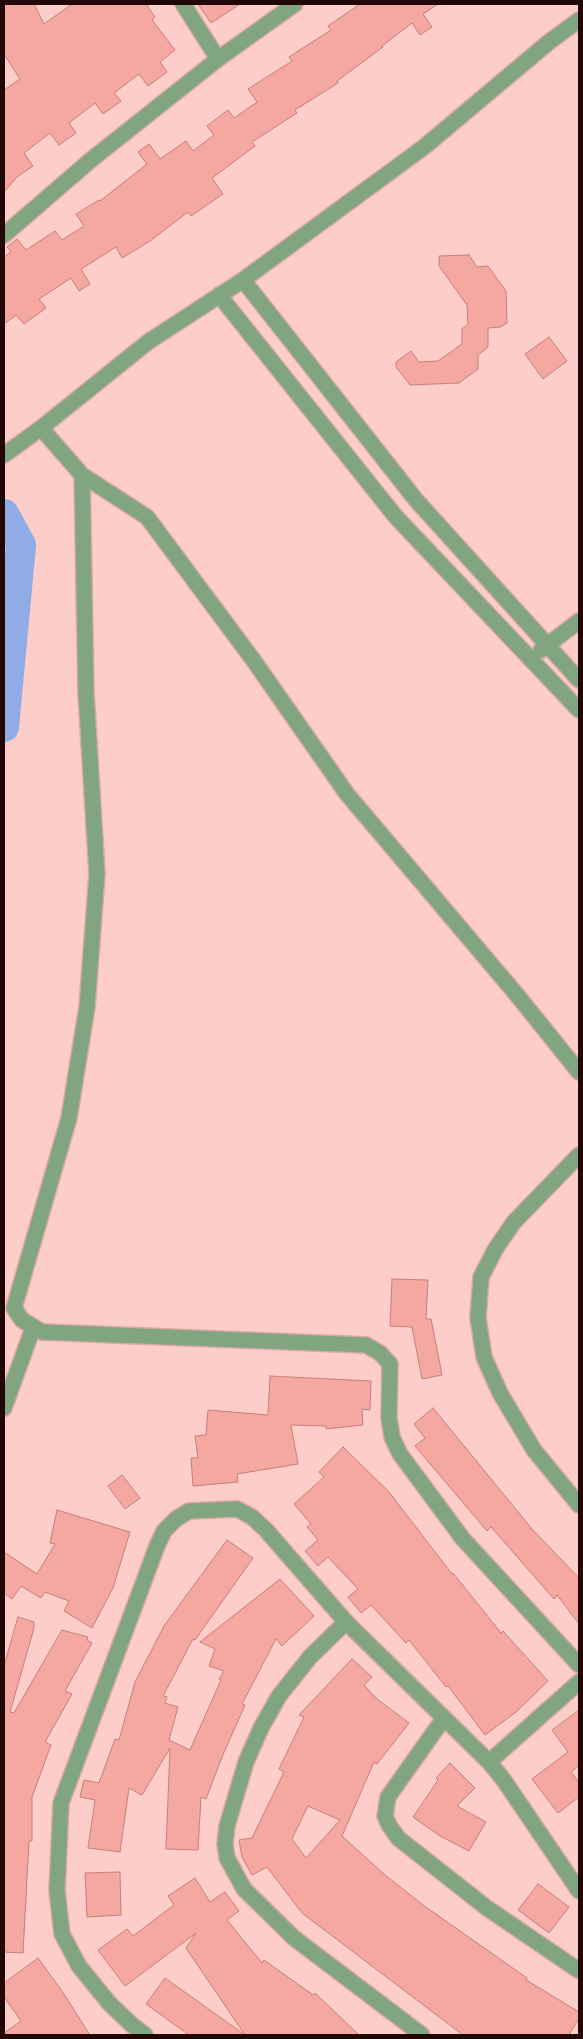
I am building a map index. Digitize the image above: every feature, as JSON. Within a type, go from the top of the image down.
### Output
[{"type":"street","points":[[183,4],[218,59]]},
{"type":"street","points":[[4,234],[92,159],[218,59],[295,4]]},
{"type":"street","points":[[4,455],[41,428],[148,342],[243,280],[424,147],[549,42],[579,20]]},
{"type":"street","points":[[243,280],[416,500],[579,680]]},
{"type":"street","points":[[219,296],[396,517],[579,710]]},
{"type":"street","points":[[41,428],[82,475],[148,517],[254,661],[348,794],[518,995],[579,1072]]},
{"type":"street","points":[[82,475],[86,693],[97,874],[86,1007],[69,1118],[14,1308],[22,1320],[42,1332],[366,1345],[380,1352],[390,1364],[389,1418],[392,1437],[400,1454],[463,1539],[579,1665]]},
{"type":"street","points":[[530,659],[579,621]]},
{"type":"street","points":[[579,1155],[514,1222],[496,1248],[481,1277],[478,1318],[484,1357],[500,1393],[534,1450],[579,1505]]},
{"type":"street","points":[[4,1408],[33,1328]]},
{"type":"street","points":[[145,2035],[109,2003],[79,1966],[62,1934],[57,1891],[60,1803],[164,1531],[176,1519],[188,1511],[237,1509],[252,1517],[266,1530],[346,1622],[503,1778],[579,1891]]},
{"type":"street","points":[[346,1622],[310,1657],[297,1673],[279,1696],[261,1728],[246,1762],[227,1826],[226,1858],[244,1889],[294,1938],[422,2035]]},
{"type":"street","points":[[489,1762],[579,1682]]},
{"type":"street","points":[[444,1718],[388,1797],[385,1816],[389,1825],[398,1838],[487,1908],[578,1970]]},
{"type":"building","points":[[4,4],[34,4],[44,24],[72,4],[146,4],[155,17],[152,20],[175,50],[160,62],[167,72],[148,86],[139,74],[114,93],[121,101],[103,114],[95,103],[69,123],[76,133],[59,145],[50,133],[24,153],[33,166],[17,177],[4,192],[4,90],[20,79],[4,54]]},
{"type":"building","points":[[198,4],[240,4],[211,23]]},
{"type":"building","points":[[360,4],[438,4],[423,14],[432,27],[420,35],[412,23],[337,81],[338,83],[295,110],[297,113],[252,142],[255,146],[212,178],[223,194],[191,216],[188,212],[150,241],[122,258],[116,247],[81,269],[90,284],[79,291],[71,278],[39,299],[46,308],[24,324],[16,315],[4,324],[4,257],[11,252],[7,247],[17,239],[26,250],[55,231],[62,240],[84,226],[76,214],[100,201],[147,164],[138,152],[149,144],[160,159],[186,141],[193,151],[214,135],[207,126],[228,110],[234,118],[257,102],[248,89],[292,61],[289,57],[331,30],[328,26]]},
{"type":"building","points":[[469,255],[477,267],[488,266],[506,291],[507,323],[500,327],[488,328],[488,347],[478,355],[478,369],[459,383],[410,385],[396,367],[396,362],[411,351],[419,362],[438,361],[462,344],[462,329],[468,324],[467,305],[439,266],[439,256]]},
{"type":"building","points":[[549,337],[567,361],[543,379],[525,354]]},
{"type":"building","points":[[392,1279],[428,1280],[426,1319],[431,1319],[442,1375],[422,1379],[412,1327],[390,1326]]},
{"type":"building","points":[[270,1376],[371,1381],[370,1410],[362,1409],[363,1425],[326,1429],[326,1426],[291,1425],[298,1464],[237,1474],[238,1482],[193,1486],[191,1458],[198,1458],[195,1436],[206,1435],[208,1410],[268,1415]]},
{"type":"building","points":[[433,1408],[532,1529],[579,1578],[579,1624],[557,1595],[554,1599],[491,1527],[487,1531],[415,1446],[425,1438],[414,1424]]},
{"type":"building","points":[[343,1447],[389,1492],[452,1574],[501,1633],[503,1631],[548,1681],[516,1712],[485,1735],[448,1686],[446,1687],[409,1640],[406,1643],[371,1605],[361,1613],[348,1597],[358,1589],[328,1557],[318,1566],[305,1551],[318,1540],[307,1527],[311,1524],[294,1504],[324,1477],[319,1472]]},
{"type":"building","points":[[122,1475],[140,1498],[125,1509],[108,1486]]},
{"type":"building","points":[[57,1510],[130,1532],[113,1588],[92,1628],[64,1611],[69,1601],[45,1592],[41,1598],[21,1586],[12,1599],[4,1593],[4,1552],[37,1574],[55,1544],[50,1543]]},
{"type":"building","points":[[227,1540],[253,1558],[195,1640],[193,1639],[163,1696],[167,1697],[165,1703],[178,1707],[169,1740],[190,1750],[224,1671],[209,1666],[215,1649],[200,1642],[280,1579],[314,1616],[282,1646],[276,1639],[242,1704],[245,1705],[206,1799],[201,1797],[198,1850],[166,1849],[170,1748],[142,1795],[129,1788],[120,1852],[88,1848],[95,1800],[80,1797],[84,1780],[99,1783],[115,1739],[119,1740],[135,1682],[164,1626]]},
{"type":"building","points":[[18,1617],[34,1622],[34,1628],[10,1712],[14,1713],[62,1630],[88,1637],[87,1640],[92,1643],[65,1691],[72,1694],[45,1742],[51,1745],[32,1797],[32,1841],[29,1841],[23,1953],[4,1952],[4,1666]]},
{"type":"building","points":[[352,1659],[372,1677],[364,1685],[377,1699],[409,1723],[377,1764],[374,1762],[342,1836],[385,1875],[423,1905],[527,1978],[526,1980],[579,2012],[579,2018],[569,2035],[463,2035],[302,1913],[267,1867],[252,1875],[242,1857],[239,1840],[252,1838],[284,1772],[279,1769],[304,1717],[299,1715]],"holes":[[[308,1806],[340,1820],[306,1858],[292,1839]]]},
{"type":"building","points":[[579,1710],[579,1768],[578,1766],[571,1772],[579,1783],[579,1797],[558,1813],[532,1779],[568,1752],[552,1730]]},
{"type":"building","points":[[450,1763],[475,1788],[457,1806],[486,1822],[469,1851],[440,1836],[413,1817],[438,1780],[436,1778]]},
{"type":"building","points":[[120,1872],[121,1915],[87,1917],[85,1873]]},
{"type":"building","points":[[195,1878],[210,1902],[225,1892],[239,1911],[227,1920],[262,1963],[264,1960],[313,1995],[315,1993],[359,2035],[245,2035],[186,1948],[196,1933],[125,1986],[98,1950],[127,1929],[133,1936],[174,1905],[168,1896]]},
{"type":"building","points":[[538,1884],[569,1907],[549,1933],[518,1910]]},
{"type":"building","points":[[38,1958],[90,2035],[4,2035],[4,2033],[21,2021],[4,1997],[4,1983]]},
{"type":"building","points":[[165,1978],[245,2035],[189,2035],[146,2004]]},
{"type":"waterway","points":[[4,514],[21,545],[4,727]]}]
